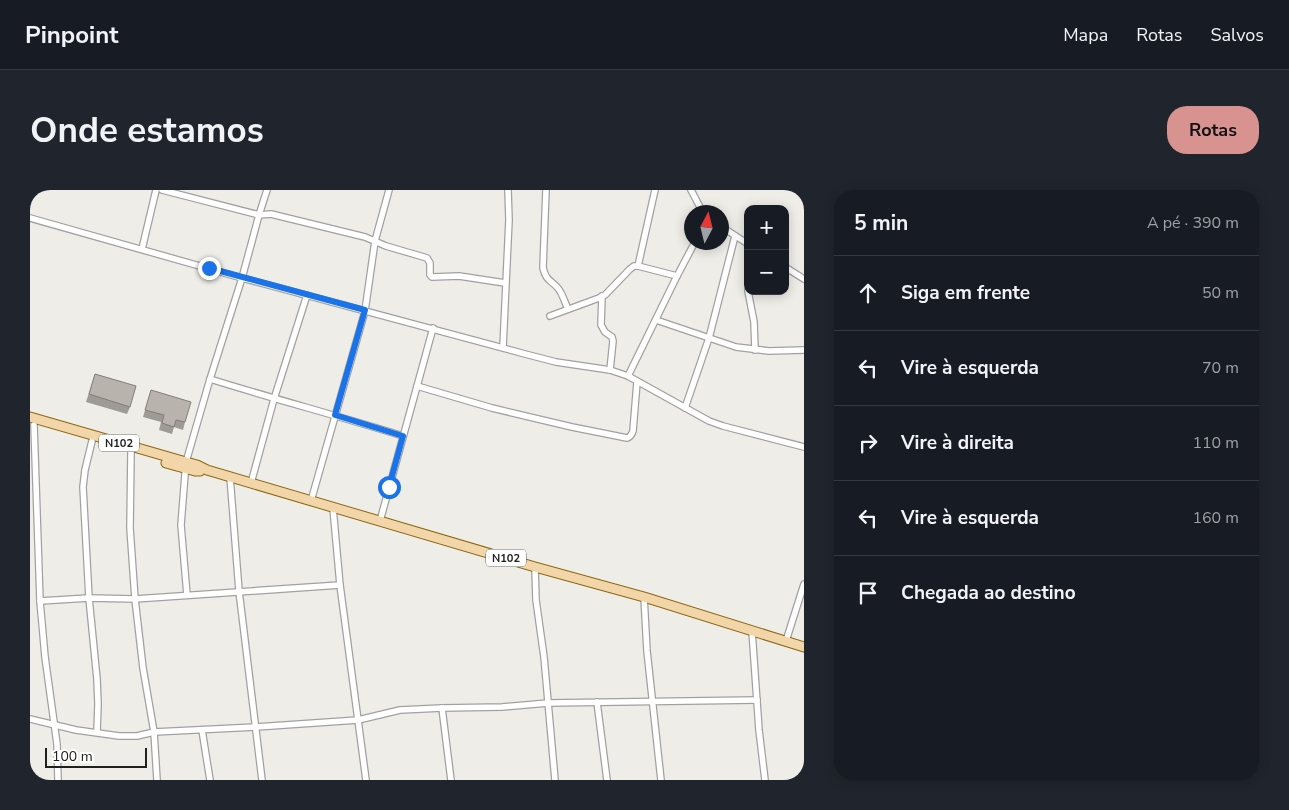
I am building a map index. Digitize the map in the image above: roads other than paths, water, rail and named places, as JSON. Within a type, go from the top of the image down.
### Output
[{"type":"main road","name":"N102","points":[[31,422],[185,465],[195,471],[207,470],[644,597],[804,646]]},
{"type":"main road","name":"N102","points":[[31,422],[131,452],[185,465]]},
{"type":"street","points":[[142,249],[156,190]]},
{"type":"street","points":[[162,190],[259,215],[271,214],[365,237],[386,246],[427,258],[430,263],[430,275],[432,277],[466,276],[505,283]]},
{"type":"street","points":[[187,595],[181,525],[185,465],[267,190]]},
{"type":"street","points":[[310,501],[365,310],[376,241],[389,190]]},
{"type":"street","points":[[503,347],[508,190]]},
{"type":"street","points":[[546,190],[544,275],[560,291],[568,309]]},
{"type":"street","points":[[638,266],[655,190]]},
{"type":"street","points":[[691,190],[698,205]]},
{"type":"street","points":[[30,218],[242,278],[556,362],[610,370],[628,376],[709,421],[804,447]]},
{"type":"street","points":[[729,231],[744,242]]},
{"type":"street","points":[[685,408],[709,338],[735,236]]},
{"type":"street","points":[[628,376],[692,250]]},
{"type":"street","points":[[550,316],[602,296],[634,266],[677,276]]},
{"type":"street","points":[[789,269],[804,278]]},
{"type":"street","points":[[251,483],[274,399],[307,295]]},
{"type":"street","points":[[749,295],[754,322],[755,350]]},
{"type":"street","points":[[602,296],[601,326],[604,332],[612,337],[613,341],[610,370]]},
{"type":"street","points":[[656,320],[736,347],[755,350],[804,350]]},
{"type":"street","points":[[380,521],[433,328]]},
{"type":"street","points":[[210,379],[403,436]]},
{"type":"street","points":[[417,386],[572,428],[627,438],[632,435],[633,431],[637,382]]},
{"type":"street","points":[[31,422],[40,601],[45,658],[57,744],[58,780]]},
{"type":"street","points":[[92,441],[84,478],[89,598],[98,678],[97,732]]},
{"type":"street","points":[[131,452],[130,528],[142,668],[154,732],[158,780]]},
{"type":"street","points":[[230,477],[239,591],[262,780]]},
{"type":"street","points":[[333,508],[340,585],[366,780]]},
{"type":"street","points":[[535,566],[536,600],[544,657],[555,780]]},
{"type":"street","points":[[786,641],[804,584]]},
{"type":"street","points":[[40,601],[89,598],[136,599],[340,585]]},
{"type":"street","points":[[644,597],[647,651],[661,780]]},
{"type":"street","points":[[752,631],[765,780]]},
{"type":"street","points":[[30,719],[55,726],[120,736],[137,736],[154,732],[358,720],[400,710],[502,707],[548,703],[757,700]]},
{"type":"street","points":[[597,702],[607,780]]},
{"type":"street","points":[[442,708],[451,780]]},
{"type":"street","points":[[202,730],[210,780]]}]
